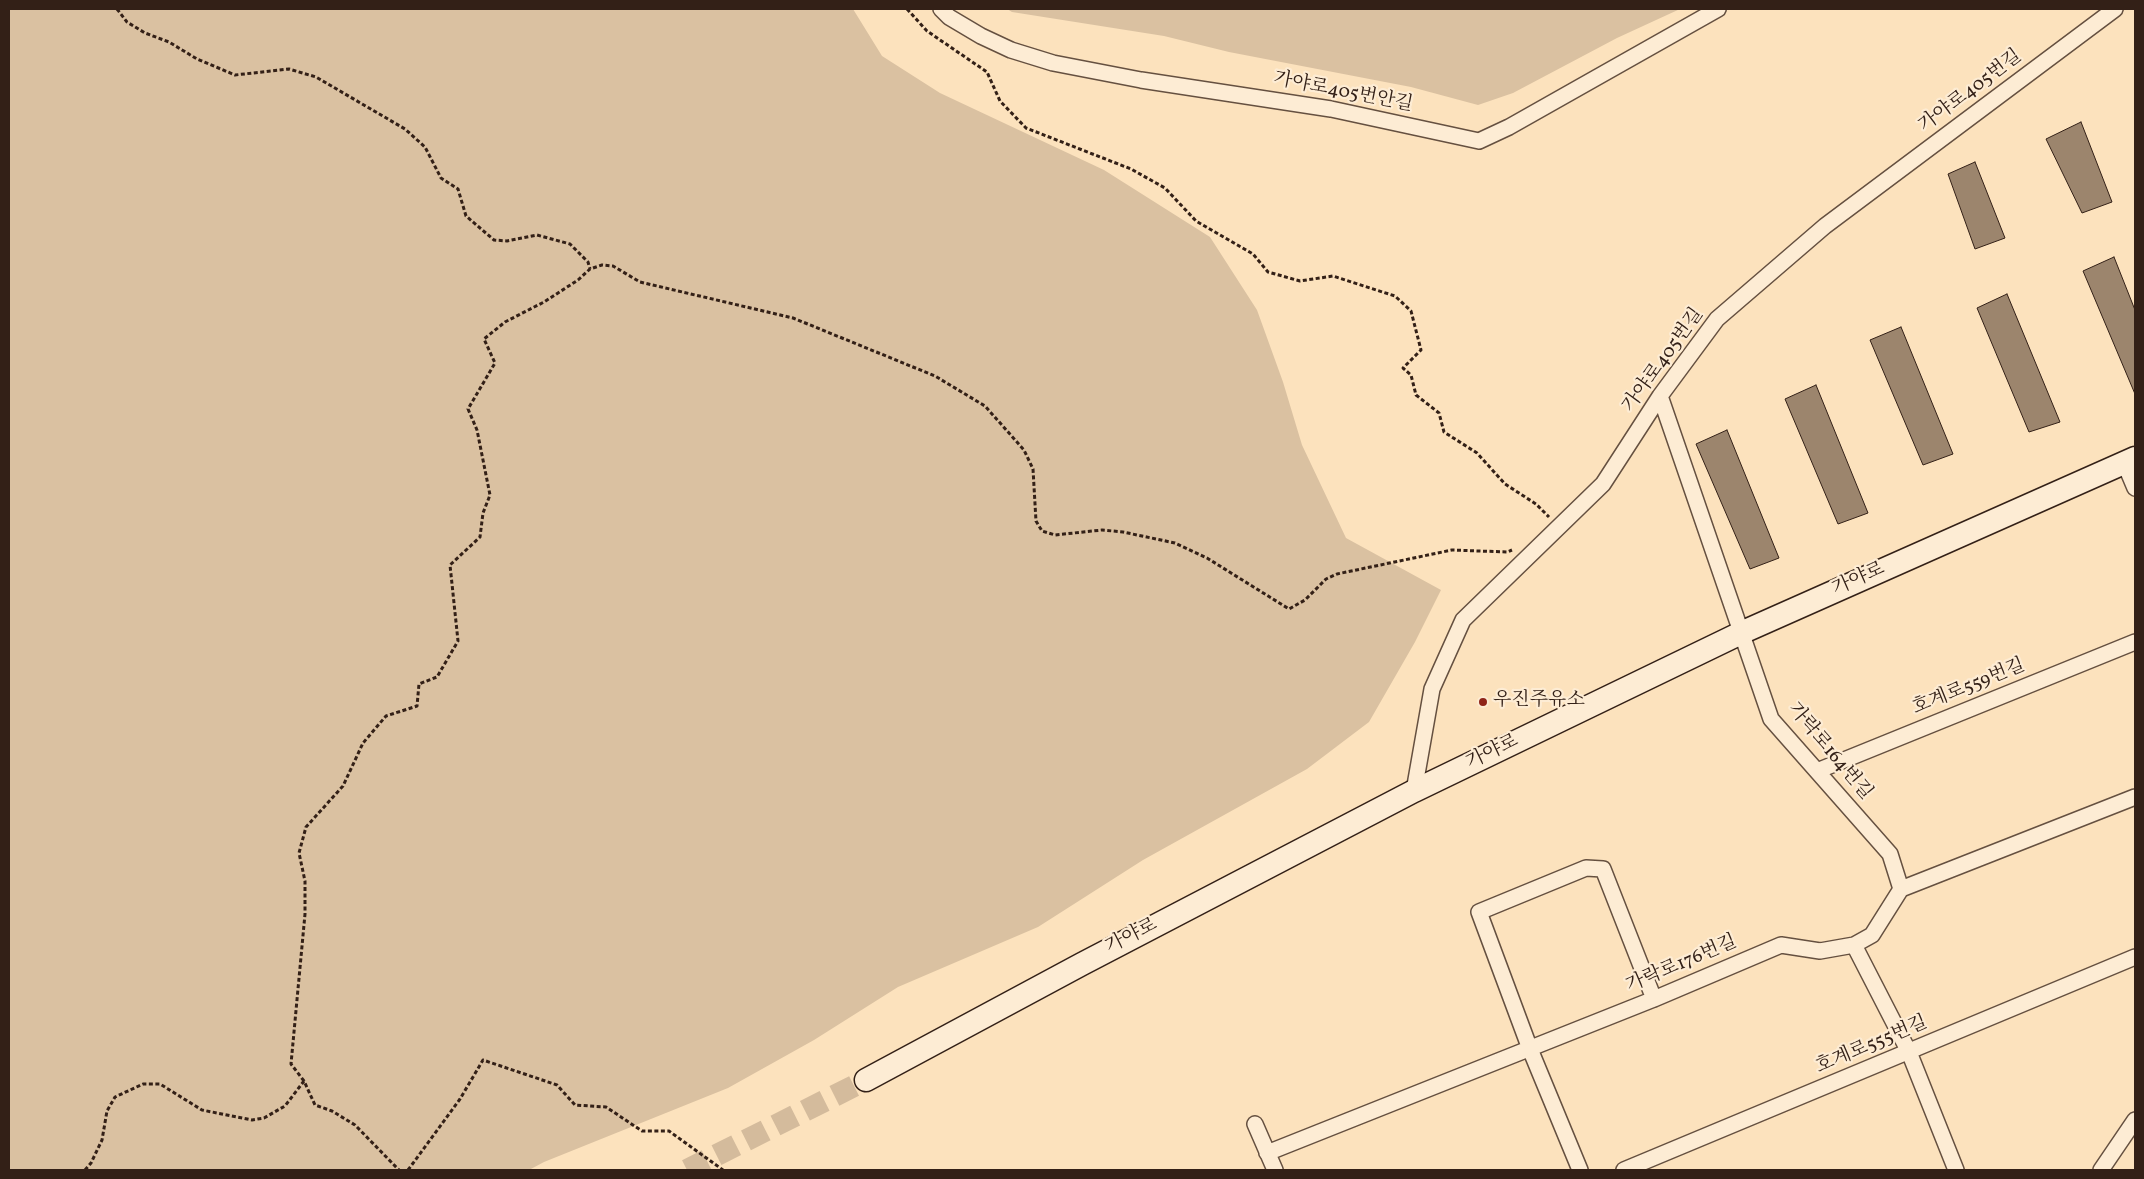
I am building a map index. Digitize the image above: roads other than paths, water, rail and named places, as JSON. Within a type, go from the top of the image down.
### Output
[{"type":"main road","name":"가야로","points":[[866,1080],[1082,964],[1414,792],[1743,632],[2130,460]]},
{"type":"street","name":"가야로405번안길","points":[[941,9],[949,17],[981,36],[1011,50],[1053,63],[1141,80],[1331,109],[1479,141],[1509,127],[1718,9]]},
{"type":"street","name":"가야로405번길","points":[[1414,792],[1432,688],[1464,620],[1603,484],[1660,396],[1717,319],[1825,226],[2115,9]]},
{"type":"street","name":"가락로164번길","points":[[1660,396],[1743,632],[1771,718],[1890,854],[1901,889]]},
{"type":"street","points":[[2130,460],[2135,488]]},
{"type":"street","name":"호계로559번길","points":[[1817,771],[2135,642]]},
{"type":"street","points":[[1956,1170],[1909,1052],[1854,946],[1872,934],[1901,889],[2135,797]]},
{"type":"street","points":[[1580,1170],[1530,1049],[1478,912],[1586,868],[1603,869],[1654,1000]]},
{"type":"street","name":"가락로176번길","points":[[1267,1154],[1654,1000],[1781,946],[1820,951],[1854,946]]},
{"type":"street","name":"호계로555번길","points":[[1624,1170],[2135,957]]},
{"type":"street","points":[[2101,1170],[2135,1120]]},
{"type":"street","points":[[1255,1124],[1275,1170]]},
{"type":"tunnel","points":[[687,1170],[866,1080]]},
{"type":"place","name":"우진주유소","points":[[1483,702]]}]
